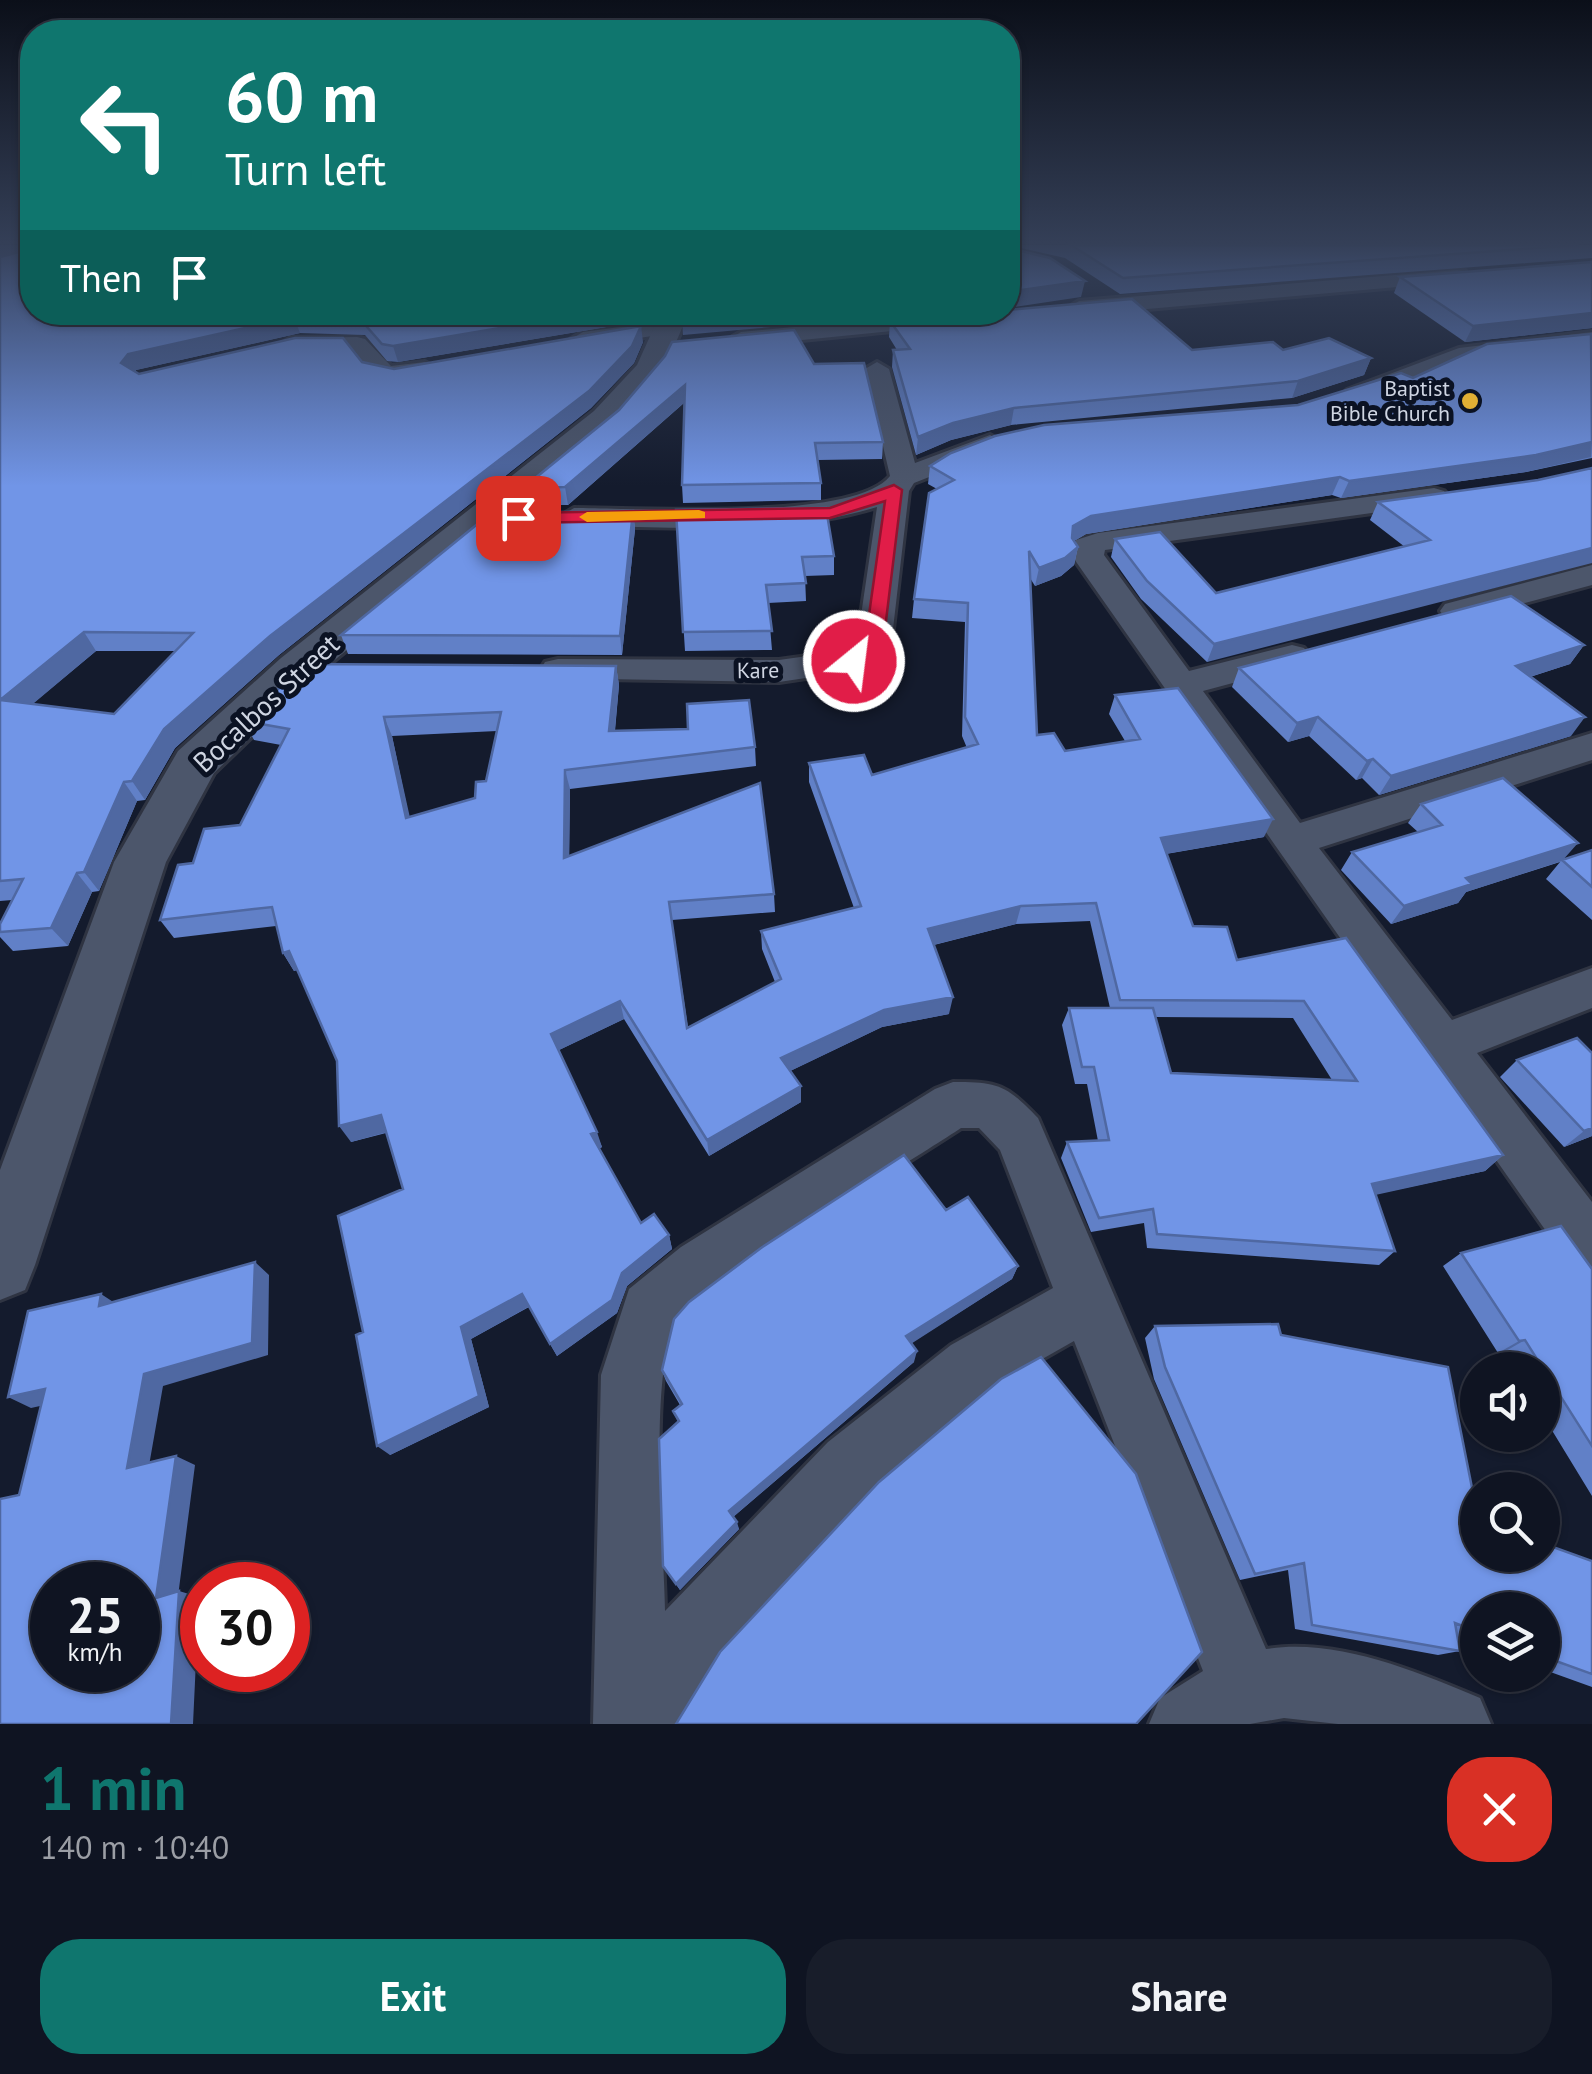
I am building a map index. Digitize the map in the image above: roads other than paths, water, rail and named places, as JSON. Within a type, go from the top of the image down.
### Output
[{"type":"street","points":[[722,342],[891,325]]},
{"type":"street","points":[[560,344],[670,337]]},
{"type":"street","name":"Bocalbos Street","points":[[0,1264],[140,862],[195,763],[317,668],[479,518],[632,393],[670,337]]},
{"type":"street","points":[[1320,404],[1402,380],[1459,354],[1592,339]]},
{"type":"street","points":[[268,350],[336,341],[357,344],[385,374],[451,364]]},
{"type":"street","points":[[877,369],[899,483]]},
{"type":"street","points":[[479,518],[830,513],[872,502],[899,483],[959,452],[1027,435]]},
{"type":"street","name":"Kare","points":[[529,669],[780,671],[854,661],[876,629],[899,483]]},
{"type":"street","points":[[1468,492],[1098,542],[1087,548],[1088,556],[1290,841],[1445,1044],[1592,1248]]},
{"type":"street","points":[[1424,620],[1592,575]]},
{"type":"street","points":[[1182,685],[1331,645]]},
{"type":"street","points":[[1290,841],[1592,746]]},
{"type":"street","points":[[1445,1044],[1592,988]]},
{"type":"street","points":[[632,1724],[632,1375],[650,1310],[701,1267],[953,1105],[991,1105],[1020,1135],[1244,1686]]},
{"type":"street","points":[[632,1724],[694,1628],[852,1464],[972,1366],[1086,1300]]},
{"type":"street","points":[[1186,1724],[1212,1701],[1244,1686],[1286,1681],[1333,1684],[1454,1724]]},
{"type":"place","name":"Baptist Bible Church","points":[[1470,401]]}]
